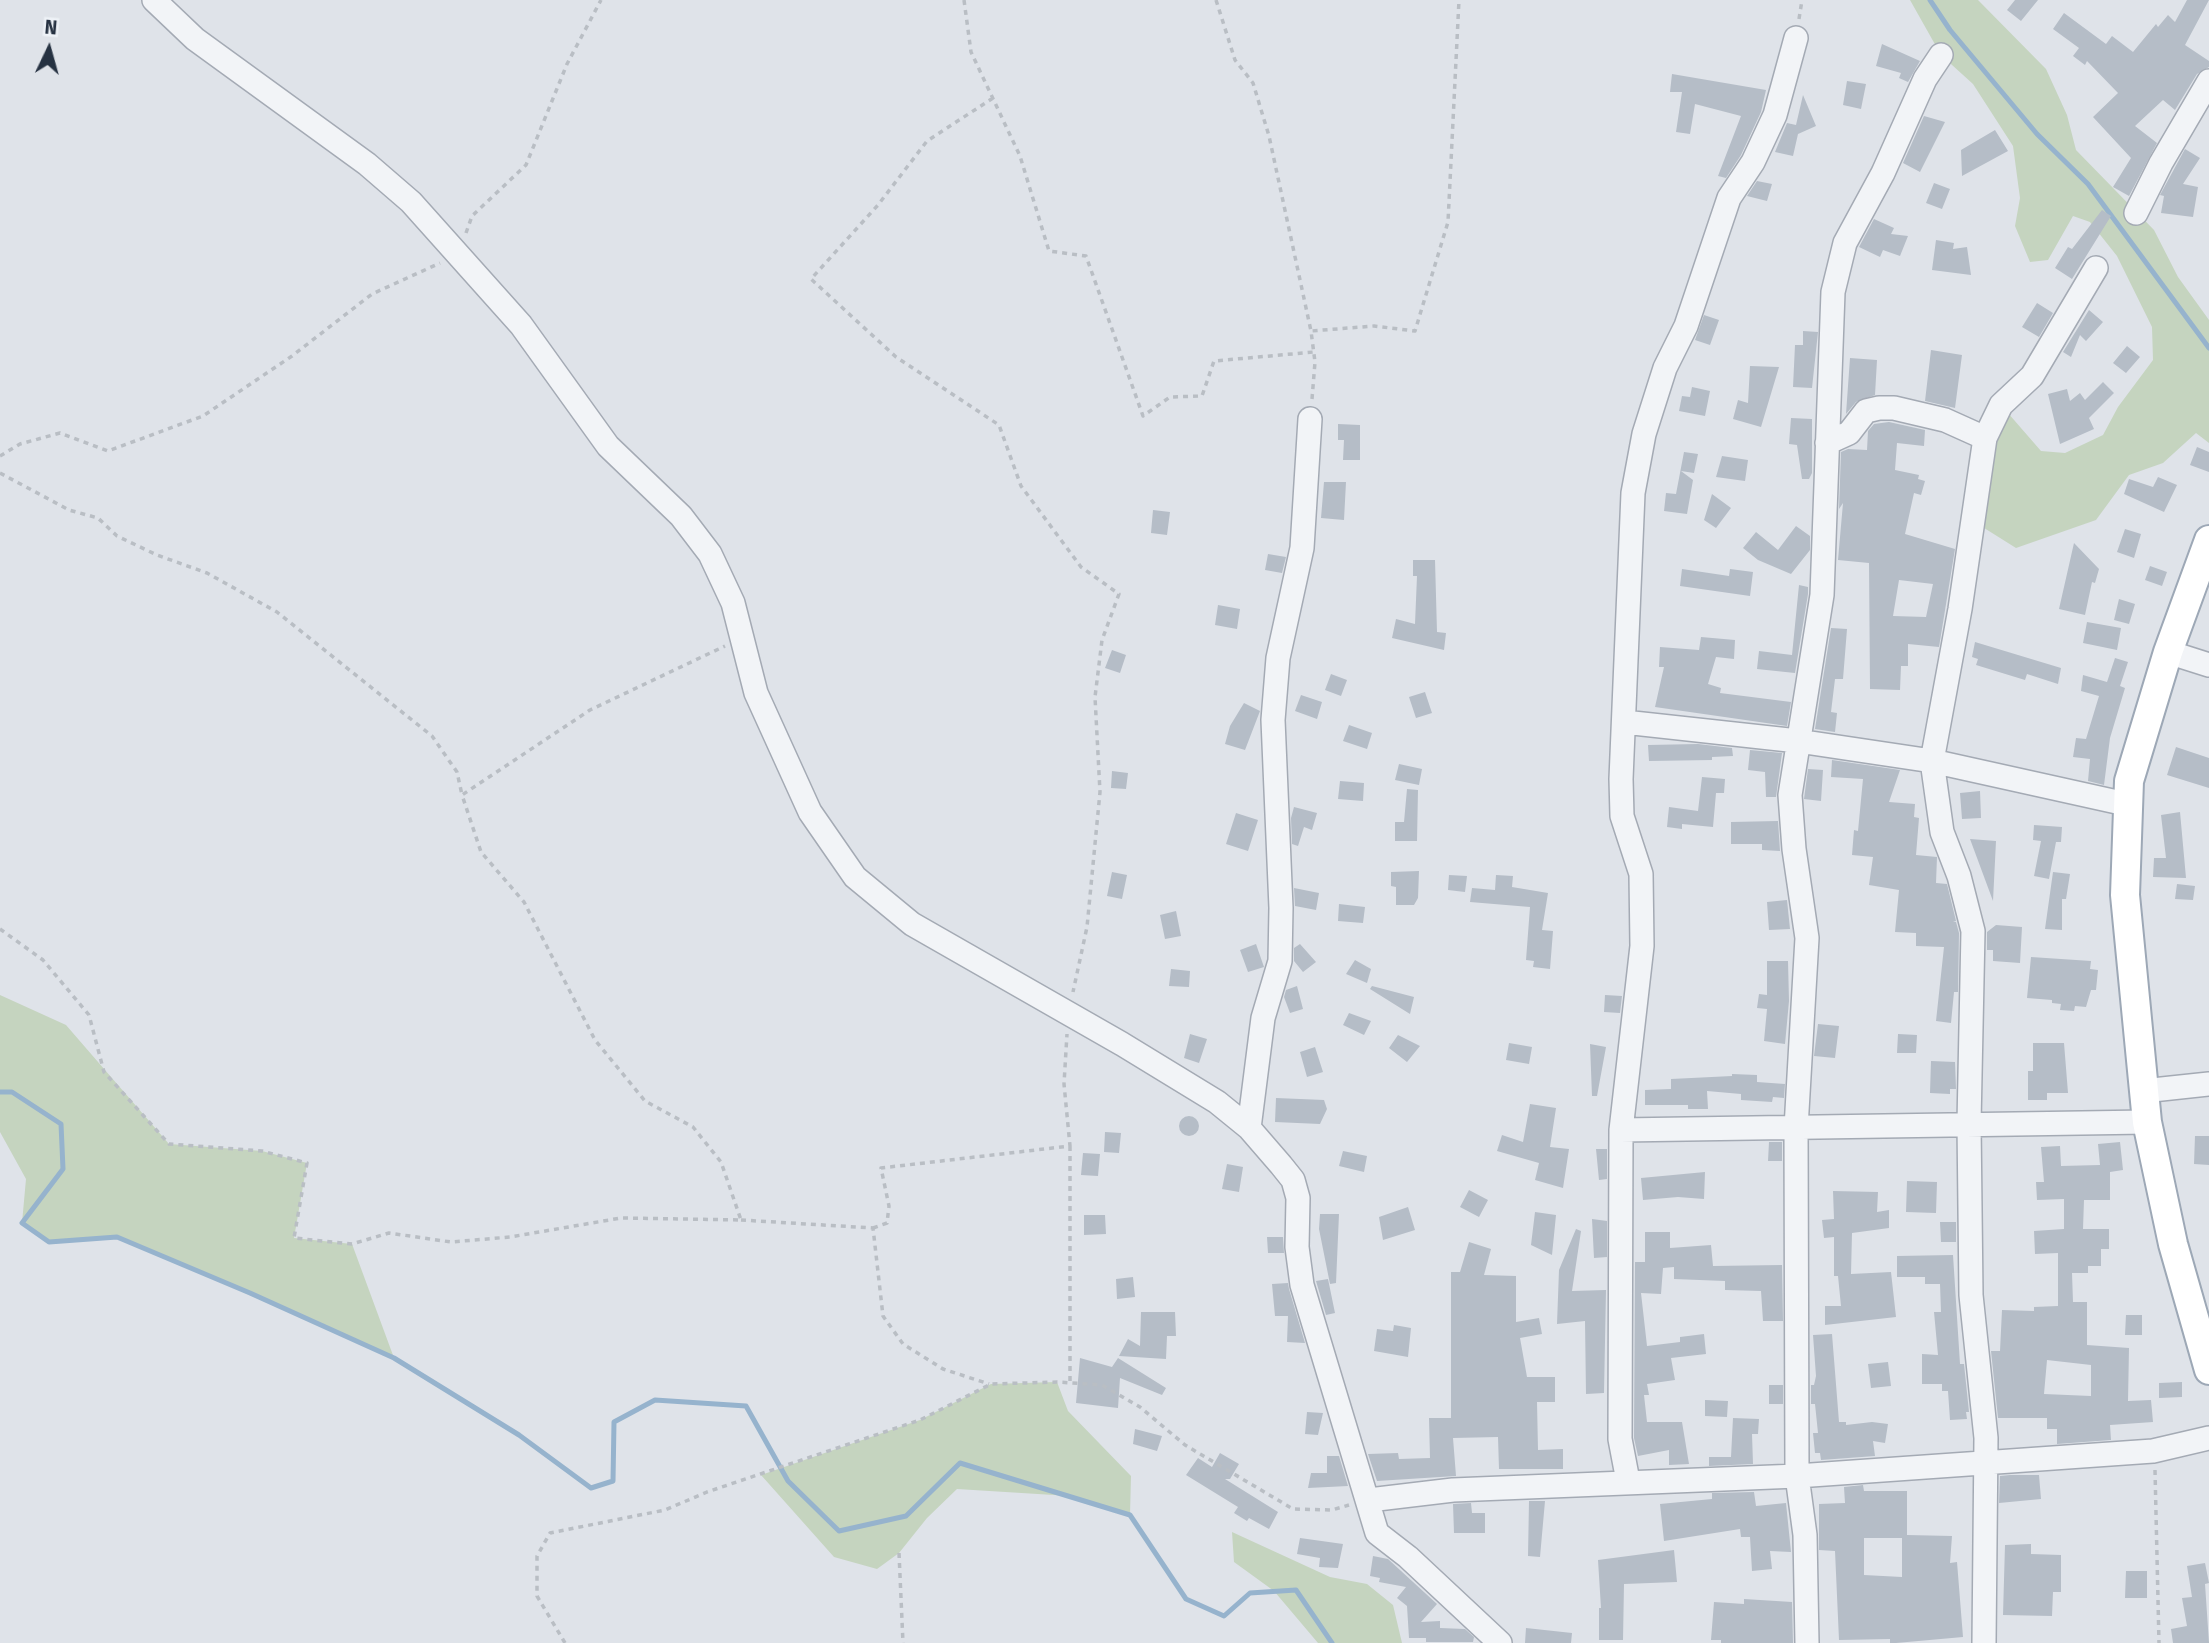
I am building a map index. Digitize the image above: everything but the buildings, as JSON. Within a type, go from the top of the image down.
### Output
[{"type":"main road","points":[[2209,540],[2168,652],[2129,781],[2126,804],[2125,895],[2147,1122],[2173,1244],[2209,1370]]},
{"type":"street","points":[[154,0],[195,39],[368,164],[411,202],[521,325],[608,446],[681,516],[710,554],[733,603],[756,693],[810,812],[855,877],[912,924],[1069,1013],[1217,1102],[1249,1128],[1293,1180],[1298,1198],[1297,1247],[1302,1285],[1377,1533],[1408,1557],[1500,1643]]},
{"type":"street","points":[[1628,1481],[1620,1439],[1621,1130],[1642,946],[1641,874],[1622,816],[1633,493],[1644,433],[1665,368],[1686,326],[1729,198],[1753,162],[1775,115],[1796,38]]},
{"type":"street","points":[[1807,1643],[1805,1535],[1797,1476],[1796,1128],[1807,938],[1794,849],[1790,795],[1822,595],[1833,292],[1845,243],[1883,173],[1925,79],[1941,55]]},
{"type":"street","points":[[2136,213],[2161,163],[2209,81]]},
{"type":"street","points":[[1984,1643],[1986,1438],[1971,1295],[1969,1123],[1973,931],[1959,876],[1942,832],[1932,761],[1960,609],[1985,438],[2001,405],[2032,376],[2096,268]]},
{"type":"street","points":[[1827,443],[1849,433],[1866,411],[1879,408],[1894,408],[1945,420],[1985,438]]},
{"type":"street","points":[[1249,1128],[1263,1018],[1280,961],[1281,908],[1273,720],[1278,659],[1302,548],[1310,419]]},
{"type":"street","points":[[2168,652],[2209,665]]},
{"type":"street","points":[[1624,722],[1798,741],[1932,761],[2126,804]]},
{"type":"street","points":[[2143,1091],[2209,1084]]},
{"type":"street","points":[[1621,1130],[2147,1122]]},
{"type":"street","points":[[1369,1500],[1453,1490],[1797,1476],[2153,1451],[2209,1438]]},
{"type":"path","points":[[0,456],[20,444],[60,433],[108,451],[203,416],[292,356],[372,295],[459,254],[472,216],[526,164],[567,64],[601,0]]},
{"type":"path","points":[[964,0],[971,52],[1020,156],[1049,251],[1086,256],[1143,416],[1170,397],[1202,396],[1214,361],[1314,352]]},
{"type":"path","points":[[1216,0],[1235,60],[1253,83],[1269,136],[1311,331],[1314,352],[1310,419]]},
{"type":"path","points":[[1311,331],[1374,326],[1415,331],[1448,222],[1459,0]]},
{"type":"path","points":[[993,98],[927,141],[878,205],[811,279],[896,357],[999,425],[1021,486],[1081,567],[1119,594],[1102,640],[1095,697],[1100,792],[1087,927],[1069,1013],[1064,1084],[1070,1146],[1070,1383]]},
{"type":"path","points":[[0,473],[69,510],[99,519],[117,536],[157,555],[207,573],[276,612],[432,736],[457,772],[481,852],[524,902],[595,1040],[645,1101],[693,1127],[721,1162],[741,1220]]},
{"type":"path","points":[[462,795],[590,710],[743,637]]},
{"type":"path","points":[[0,929],[43,960],[89,1015],[104,1072],[169,1144],[262,1151],[307,1163],[294,1238],[352,1244],[389,1233],[451,1242],[510,1237],[621,1218],[741,1220],[873,1228],[887,1223],[889,1206],[881,1168],[1070,1146]]},
{"type":"path","points":[[873,1228],[883,1316],[903,1344],[943,1369],[991,1384],[1102,1385],[1140,1407],[1185,1445],[1293,1509],[1332,1510],[1369,1500]]},
{"type":"path","points":[[565,1643],[537,1595],[537,1556],[550,1533],[665,1510],[707,1492],[920,1420],[991,1384]]},
{"type":"path","points":[[2153,1451],[2158,1531],[2159,1643]]},
{"type":"path","points":[[899,1553],[903,1643]]},
{"type":"green space","points":[[1910,0],[1978,0],[2046,69],[2067,115],[2076,150],[2154,230],[2178,277],[2209,320],[2209,443],[2196,433],[2163,463],[2129,475],[2096,520],[2016,548],[1973,521],[2001,405],[2041,451],[2065,453],[2103,435],[2118,407],[2153,360],[2152,327],[2117,256],[2090,222],[2073,216],[2048,260],[2030,262],[2015,226],[2020,198],[2013,146],[1973,84],[1941,55]]},
{"type":"green space","points":[[0,995],[66,1025],[169,1144],[262,1151],[307,1163],[294,1238],[352,1244],[394,1358],[117,1237],[49,1242],[22,1223],[26,1179],[0,1132]]},
{"type":"green space","points":[[1057,1382],[1068,1411],[1131,1476],[1130,1515],[1070,1496],[957,1489],[927,1518],[899,1553],[877,1569],[834,1557],[761,1475],[920,1420],[991,1384]]},
{"type":"green space","points":[[1232,1532],[1330,1577],[1367,1584],[1393,1605],[1402,1643],[1318,1643],[1274,1591],[1234,1562]]},
{"type":"waterway","points":[[1930,0],[1950,30],[2037,134],[2088,184],[2209,348]]},
{"type":"waterway","points":[[0,1092],[12,1092],[61,1124],[63,1169],[22,1223],[49,1242],[117,1237],[394,1358],[519,1435],[591,1488],[613,1481],[614,1422],[655,1400],[746,1406],[788,1481],[839,1531],[906,1516],[960,1463],[1130,1515],[1186,1599],[1224,1616],[1250,1593],[1296,1590],[1332,1643]]}]
